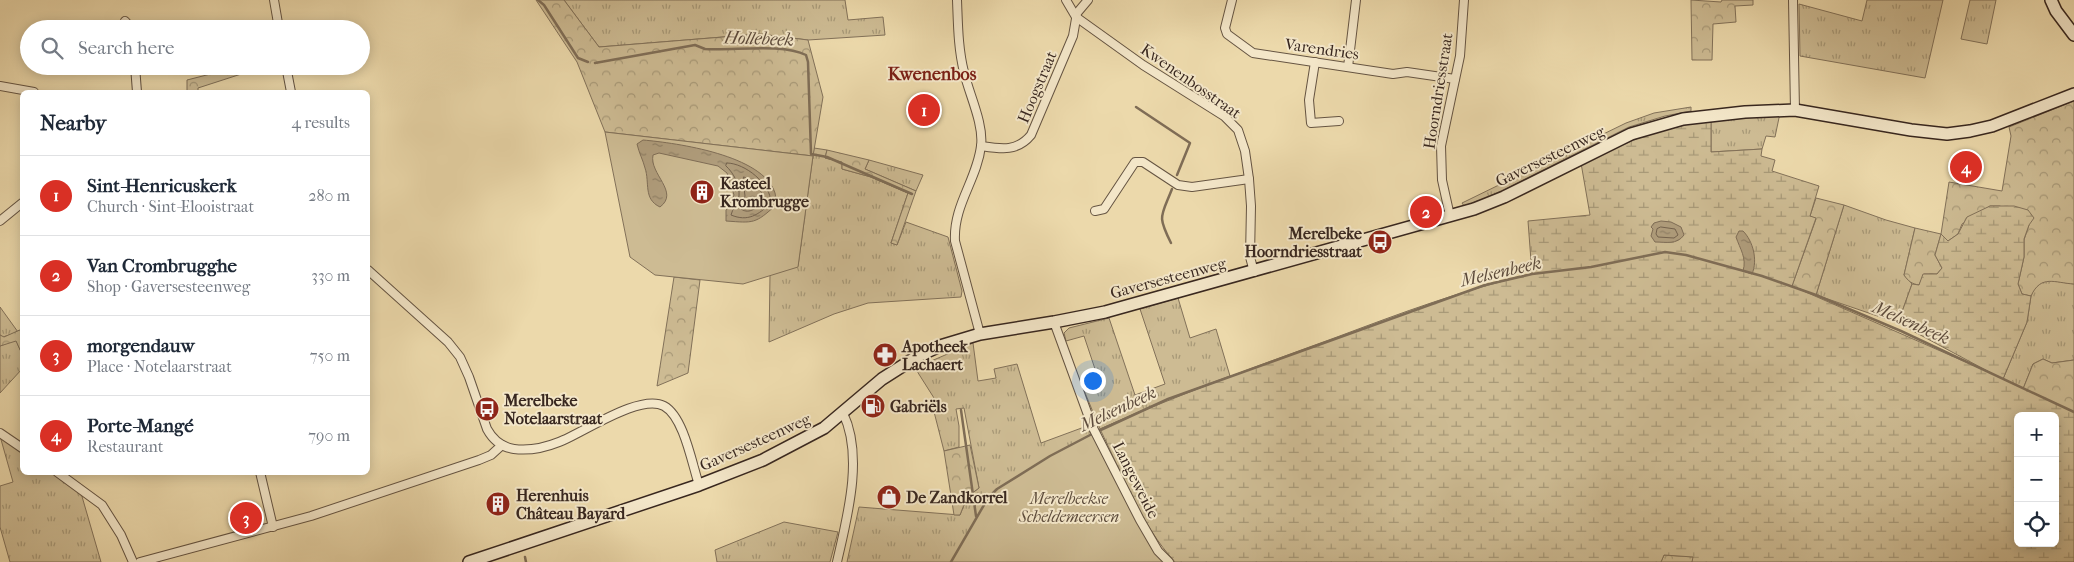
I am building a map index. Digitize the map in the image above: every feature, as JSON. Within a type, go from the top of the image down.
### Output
[{"type":"street","points":[[274,0],[277,20]]},
{"type":"street","points":[[957,0],[960,51],[979,127],[981,146],[955,223],[955,241],[980,334]]},
{"type":"street","name":"Kwenenbosstraat","points":[[1066,0],[1076,17],[1143,65],[1231,122],[1238,130],[1243,141],[1249,179],[1251,206],[1250,256],[1254,272]]},
{"type":"street","name":"Hoogstraat","points":[[981,146],[1013,148],[1031,135],[1073,36],[1076,17],[1080,8],[1088,0]]},
{"type":"street","name":"Varendries","points":[[1232,0],[1225,28],[1227,34],[1253,54],[1393,74],[1407,72],[1455,80]]},
{"type":"street","points":[[1348,67],[1356,0]]},
{"type":"street","name":"Hoorndriesstraat","points":[[1450,216],[1442,180],[1440,146],[1460,56],[1464,0]]},
{"type":"street","points":[[1793,0],[1795,110]]},
{"type":"street","points":[[2051,0],[2056,12],[2074,35]]},
{"type":"street","points":[[1315,62],[1309,100],[1311,123],[1339,121]]},
{"type":"street","points":[[136,75],[137,90]]},
{"type":"street","points":[[288,75],[291,90]]},
{"type":"street","points":[[0,86],[23,90]]},
{"type":"street","name":"Gaversesteenweg","points":[[469,562],[699,485],[744,468],[800,442],[824,428],[882,379],[911,360],[940,346],[980,334],[1105,312],[1450,216],[1504,197],[1620,140],[1652,127],[1683,119],[1745,112],[1795,110],[1911,130],[1947,134],[1970,132],[1992,126],[2074,94]]},
{"type":"street","points":[[1095,211],[1104,209],[1135,162],[1138,161],[1143,162],[1184,186],[1192,187],[1249,179]]},
{"type":"street","points":[[0,221],[20,205]]},
{"type":"street","points":[[370,272],[443,337],[460,357],[469,376],[487,429],[490,435],[502,445],[523,450],[545,446],[558,442],[642,403],[654,403],[664,406],[674,415],[679,424],[699,485]]},
{"type":"street","name":"Langeweide","points":[[1054,322],[1093,427],[1140,520],[1158,551],[1169,562]]},
{"type":"street","points":[[837,562],[850,506],[853,468],[849,429],[843,413]]},
{"type":"street","points":[[0,432],[20,447]]},
{"type":"street","points":[[140,562],[311,516],[479,460],[491,455],[502,445]]},
{"type":"street","points":[[61,475],[102,506],[121,535],[133,562]]},
{"type":"street","points":[[261,475],[272,527]]},
{"type":"green space","points":[[536,0],[564,0],[599,47],[760,34],[808,40],[823,97],[813,156],[605,132],[577,62]]},
{"type":"green space","points":[[564,0],[845,0],[848,20],[883,17],[885,35],[808,40],[760,34],[599,47]]},
{"type":"green space","points":[[1691,0],[1721,2],[1722,0],[1753,0],[1753,5],[1735,6],[1736,22],[1713,24],[1712,60],[1692,60]]},
{"type":"green space","points":[[1867,0],[1943,0],[1925,78],[1800,56],[1799,4],[1862,21]]},
{"type":"green space","points":[[1970,0],[1996,0],[1987,44],[1961,39]]},
{"type":"green space","points":[[207,75],[238,75],[198,88],[198,90],[187,90],[187,80]]},
{"type":"green space","points":[[2074,101],[2074,284],[2049,281],[2039,285],[2031,296],[2022,294],[2018,284],[2024,257],[2024,240],[2029,225],[2000,206],[1990,206],[1962,224],[1958,234],[1948,241],[1941,234],[1949,182],[2002,191],[2011,136],[2009,127]]},
{"type":"green space","points":[[1691,107],[1691,111],[1665,116],[1629,127],[1491,196],[1464,206],[1462,203],[1626,123],[1654,113]]},
{"type":"green space","points":[[1780,113],[1775,137],[1766,136],[1762,149],[1711,152],[1711,119]]},
{"type":"green space","points":[[1711,119],[1711,152],[1762,149],[1761,156],[1775,160],[1772,171],[1819,186],[1810,216],[1816,218],[1792,286],[1993,374],[1898,323],[1912,284],[1919,285],[1923,274],[1937,274],[1942,268],[1935,255],[1941,234],[1948,241],[1958,234],[1967,217],[1990,206],[2014,206],[2028,210],[2034,218],[2029,225],[2024,239],[2024,257],[2018,284],[2022,294],[2031,296],[2027,322],[2003,379],[2074,412],[2074,562],[1692,562],[1693,557],[1664,555],[1661,562],[1175,562],[1163,548],[1142,516],[1100,429],[1218,381],[1409,310],[1458,294],[1532,274],[1528,221],[1590,215],[1581,163],[1650,133]]},
{"type":"green space","points":[[605,132],[813,156],[798,267],[743,284],[655,275],[630,257]]},
{"type":"green space","points":[[814,148],[827,150],[825,158],[842,162],[842,169],[871,177],[908,193],[891,243],[897,245],[906,222],[948,237],[962,291],[961,297],[868,303],[834,314],[769,342],[770,275],[798,266]]},
{"type":"green space","points":[[827,150],[869,160],[865,169],[916,191],[897,245],[891,243],[908,193],[871,177],[842,169],[842,162],[825,158]]},
{"type":"green space","points":[[869,160],[923,175],[916,191],[865,169]]},
{"type":"green space","points":[[1816,198],[1844,205],[1816,295],[1792,286],[1816,219],[1810,216]]},
{"type":"green space","points":[[1844,205],[1915,228],[1904,275],[1912,284],[1898,323],[1816,295]]},
{"type":"green space","points":[[1915,228],[1941,234],[1935,255],[1942,268],[1937,274],[1924,274],[1919,285],[1910,282],[1904,275]]},
{"type":"green space","points":[[674,277],[700,280],[688,373],[657,386]]},
{"type":"green space","points":[[2048,280],[2074,284],[2074,360],[2052,363],[2043,359],[2033,364],[2023,389],[2003,379],[2027,322],[2034,289]]},
{"type":"green space","points":[[1178,298],[1190,338],[1216,329],[1230,376],[1168,399],[1100,429],[1081,383],[1097,375],[1084,336],[1066,341],[1064,333],[1069,328],[1109,318],[1135,395],[1165,384],[1140,309]]},
{"type":"green space","points":[[0,307],[18,332],[3,337],[0,335]]},
{"type":"green space","points":[[20,330],[20,350],[16,341],[0,346],[0,335],[4,337]]},
{"type":"green space","points":[[16,340],[20,349],[20,371],[0,393],[0,346]]},
{"type":"green space","points":[[973,343],[978,381],[996,378],[994,369],[1017,364],[1041,443],[1087,426],[1092,434],[1050,456],[997,489],[988,498],[951,562],[847,562],[859,507],[960,515],[967,497],[979,488],[964,408],[956,409],[959,426],[959,447],[944,451],[931,400],[934,398],[915,368]]},
{"type":"green space","points":[[2043,359],[2052,363],[2074,360],[2074,412],[2023,389],[2033,364]]},
{"type":"green space","name":"Merelbeekse Scheldemeersen","points":[[1092,434],[1138,523],[1156,555],[1163,562],[951,562],[988,498],[997,489],[1050,456]]},
{"type":"green space","points":[[0,436],[20,450],[20,475],[55,475],[81,493],[101,562],[10,562],[0,527],[0,486],[13,482]]},
{"type":"green space","points":[[970,445],[979,488],[967,497],[960,515],[954,515],[944,451]]},
{"type":"green space","points":[[784,522],[838,532],[830,562],[717,562],[715,550]]},
{"type":"green space","points":[[1664,555],[1694,557],[1692,562],[1661,562]]},
{"type":"water","points":[[643,140],[697,148],[737,160],[754,169],[767,180],[775,193],[776,205],[754,221],[726,221],[726,210],[734,195],[727,173],[718,166],[659,153],[653,155],[653,162],[667,195],[660,207],[651,200],[649,195],[644,165],[637,144]]},
{"type":"water","points":[[1661,221],[1671,222],[1681,227],[1684,235],[1675,242],[1655,242],[1651,236],[1653,229],[1651,227],[1654,223]]},
{"type":"water","points":[[1739,231],[1743,231],[1747,235],[1754,251],[1755,263],[1752,274],[1743,271],[1744,258],[1736,237]]},
{"type":"waterway","name":"Hollebeek","points":[[538,0],[544,5],[578,58],[588,62]]},
{"type":"waterway","name":"Hollebeek","points":[[595,63],[695,45],[705,49],[784,49],[806,55],[808,62],[811,154],[827,157],[912,194]]},
{"type":"waterway","points":[[1136,107],[1190,143],[1177,175]]},
{"type":"waterway","points":[[1171,243],[1164,227],[1162,216],[1172,189]]},
{"type":"waterway","name":"Melsenbeek","points":[[951,562],[988,498],[997,489],[1050,456],[1092,434],[1168,399],[1485,285],[1532,274],[1591,267],[1665,252],[1686,255],[1762,276],[1816,295],[1901,331],[2074,412]]},
{"type":"waterway","points":[[961,410],[976,516]]},
{"type":"waterway","points":[[525,557],[526,562]]},
{"type":"place","name":"Sint-Henricuskerk","points":[[924,110]]},
{"type":"place","name":"Porte-Mangé","points":[[1966,167]]},
{"type":"place","name":"Kasteel Krombrugge","points":[[702,192]]},
{"type":"place","name":"Van Crombrugghe","points":[[1426,212]]},
{"type":"place","name":"Merelbeke Hoorndriesstraat","points":[[1380,242]]},
{"type":"place","name":"Apotheek Lachaert","points":[[885,355]]},
{"type":"place","name":"Gabriëls","points":[[873,406]]},
{"type":"place","name":"Merelbeke Notelaarstraat","points":[[487,409]]},
{"type":"place","name":"De Zandkorrel","points":[[889,497]]},
{"type":"place","name":"Herenhuis Château Bayard","points":[[498,504]]},
{"type":"place","name":"morgendauw","points":[[246,518]]},
{"type":"district","name":"Kwenenbos","points":[[932,74]]}]
